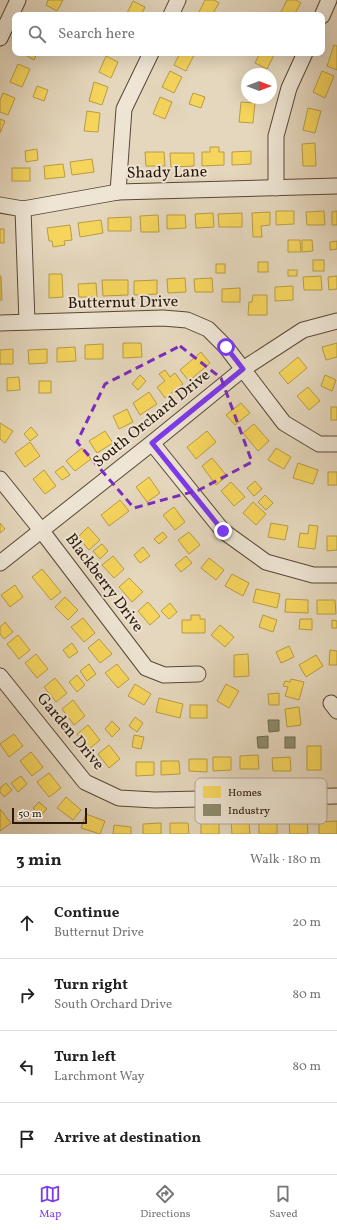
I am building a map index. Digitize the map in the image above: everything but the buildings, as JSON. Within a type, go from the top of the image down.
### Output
[{"type":"street","points":[[12,12],[18,0]]},
{"type":"street","points":[[172,12],[178,0]]},
{"type":"street","points":[[324,12],[329,0]]},
{"type":"street","points":[[0,38],[12,13]]},
{"type":"street","points":[[118,192],[124,109],[150,56]]},
{"type":"street","points":[[276,188],[276,136],[289,88],[304,56]]},
{"type":"street","name":"Shady Lane","points":[[0,205],[23,208],[118,192],[337,186]]},
{"type":"street","points":[[23,208],[27,322]]},
{"type":"street","name":"Butternut Drive","points":[[0,323],[163,318],[187,320],[208,329],[226,347],[284,423],[319,444],[337,444]]},
{"type":"street","name":"South Orchard Drive","points":[[0,563],[243,369],[303,330],[337,321]]},
{"type":"street","points":[[152,443],[223,531],[229,536],[266,562],[313,576],[337,575]]},
{"type":"street","name":"Blackberry Drive","points":[[0,479],[41,530],[146,668],[164,675],[198,674]]},
{"type":"street","name":"Garden Drive","points":[[0,676],[85,782],[119,798],[155,800],[195,799]]},
{"type":"street","name":"Garden Drive","points":[[327,796],[337,796]]},
{"type":"highlighted area","points":[[180,346],[221,378],[252,462],[199,490],[134,508],[77,442],[105,384]]},
{"type":"route","points":[[223,531],[152,443],[243,369],[226,347]]}]
